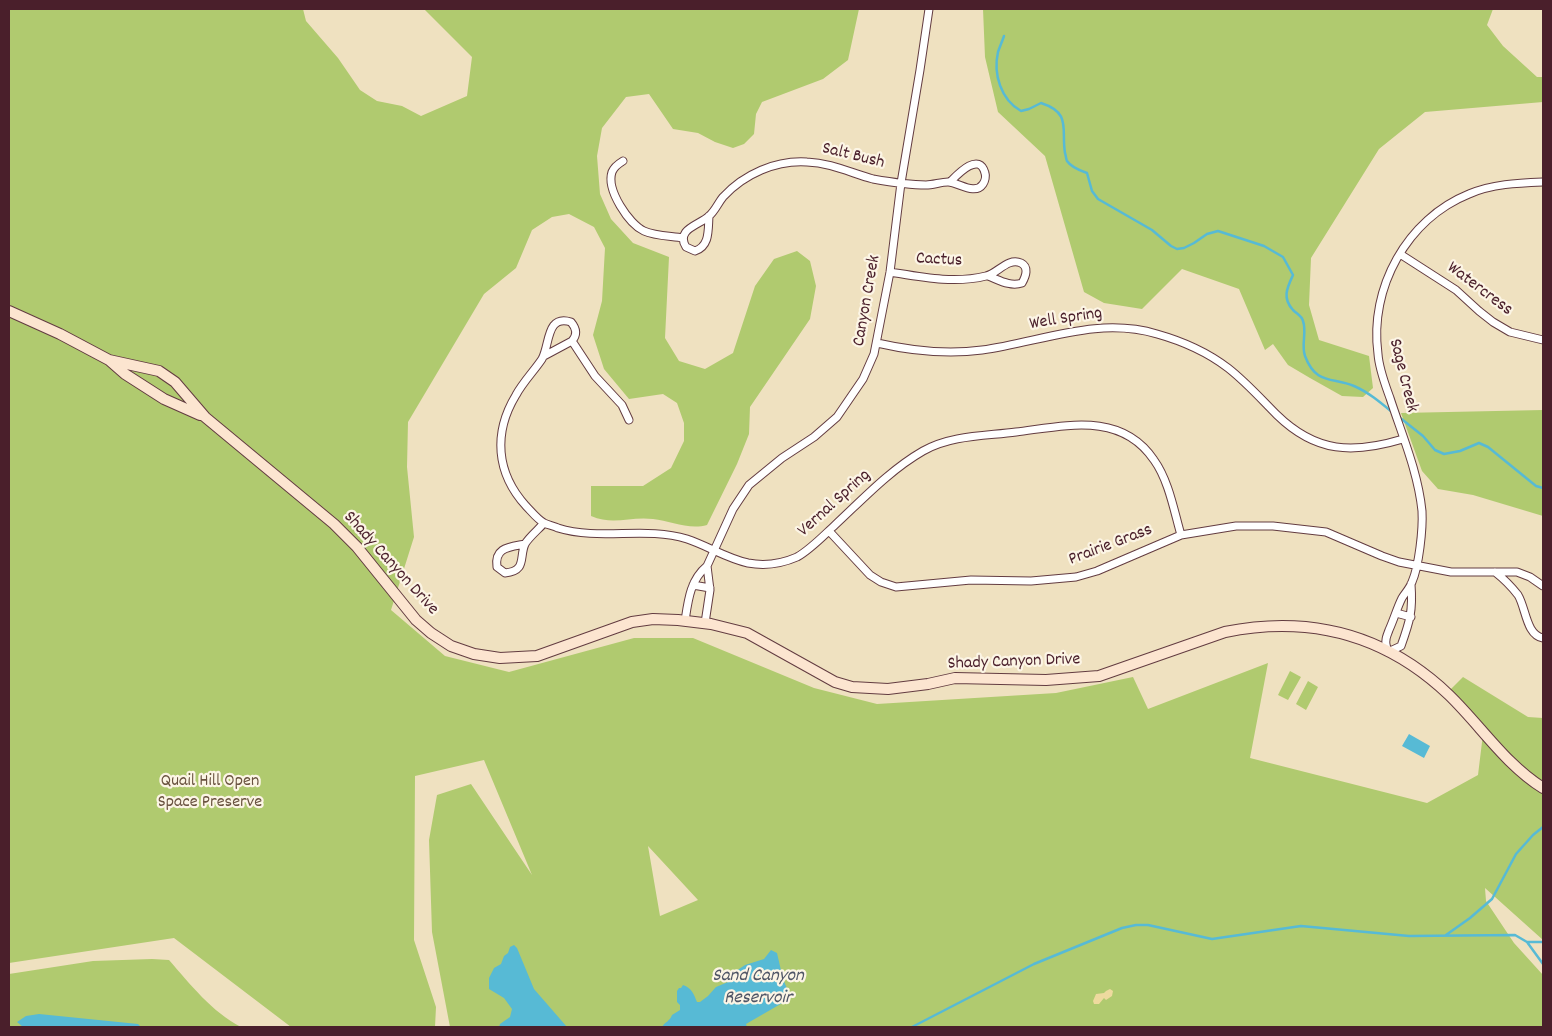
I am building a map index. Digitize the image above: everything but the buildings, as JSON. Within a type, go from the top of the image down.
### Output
[{"type":"street","name":"Canyon Creek","points":[[684,621],[693,585],[699,573],[707,566],[733,509],[749,485],[782,458],[814,437],[837,417],[863,378],[877,344],[890,272],[901,183],[929,9]]},
{"type":"street","points":[[623,161],[616,165],[612,172],[611,184],[615,196],[631,222],[644,231],[683,238],[686,247],[694,251],[705,245],[707,241],[709,216]]},
{"type":"street","name":"Salt Bush","points":[[683,238],[685,232],[709,216],[733,187],[755,173],[787,162],[808,162],[842,168],[872,178],[901,183],[928,185],[950,182],[972,189],[980,187],[985,180],[985,172],[983,168],[972,164],[950,182]]},
{"type":"street","name":"Sage Creek","points":[[1411,584],[1411,617],[1400,646],[1388,652],[1385,640],[1418,565],[1422,512],[1415,472],[1384,380],[1378,355],[1376,332],[1382,294],[1393,266],[1410,239],[1437,212],[1454,201],[1485,189],[1504,185],[1543,182]]},
{"type":"street","name":"Watercress","points":[[1400,254],[1456,290],[1479,312],[1493,322],[1510,332],[1543,340]]},
{"type":"street","name":"Cactus","points":[[890,272],[950,280],[988,276],[1009,284],[1022,282],[1026,273],[1025,267],[1021,263],[1014,261],[988,276]]},
{"type":"street","points":[[9,311],[60,334],[109,360],[125,374],[164,399],[206,417]]},
{"type":"street","name":"Vernal Spring","points":[[544,356],[572,341],[576,333],[574,325],[566,320],[558,321],[552,327],[544,356],[516,395],[504,420],[500,454],[510,484],[517,496],[544,523],[573,532],[586,534],[659,533],[687,539],[736,560],[767,565],[797,556],[810,548],[901,465],[926,449],[955,439],[1082,424],[1109,427],[1141,444],[1155,460],[1165,481],[1181,535]]},
{"type":"street","name":"Well Spring","points":[[877,344],[929,353],[954,353],[985,350],[1082,329],[1112,328],[1149,332],[1192,346],[1227,367],[1248,384],[1286,423],[1314,440],[1330,446],[1363,448],[1403,439]]},
{"type":"street","points":[[572,341],[595,376],[622,405],[628,420]]},
{"type":"street","points":[[109,360],[159,371],[175,382],[206,417]]},
{"type":"street","name":"Shady Canyon Drive","points":[[206,417],[334,524],[362,554],[416,620],[431,633],[452,646],[474,654],[500,658],[537,656],[632,622],[654,619],[684,621],[728,627],[747,633],[835,682],[852,687],[888,690],[955,678],[1046,680],[1099,676],[1225,632],[1271,626],[1314,627],[1343,633],[1377,645],[1419,670],[1449,695],[1517,768],[1543,788]]},
{"type":"street","points":[[525,544],[520,566],[513,572],[505,573],[497,567],[496,559],[499,553],[525,544],[544,523]]},
{"type":"street","name":"Prairie Grass","points":[[829,531],[870,574],[881,582],[896,586],[971,580],[1031,582],[1076,577],[1097,571],[1181,535],[1236,526],[1308,528],[1343,538],[1399,562],[1452,572],[1517,572],[1530,577],[1543,586]]},
{"type":"street","points":[[705,623],[710,588],[707,566]]},
{"type":"street","points":[[1495,572],[1506,581],[1518,596],[1532,631],[1539,638],[1543,638]]},
{"type":"street","points":[[693,585],[710,588]]},
{"type":"street","points":[[1396,613],[1411,617]]},
{"type":"green space","name":"Quail Hill Open Space Preserve","points":[[9,9],[303,9],[306,21],[338,58],[360,90],[377,101],[402,106],[421,116],[467,96],[472,57],[424,9],[859,9],[848,60],[823,79],[762,102],[756,114],[754,134],[744,144],[733,148],[715,142],[698,133],[673,129],[649,94],[626,97],[602,128],[597,156],[600,194],[611,219],[633,243],[669,257],[665,338],[679,361],[705,369],[733,353],[755,286],[774,259],[797,251],[810,261],[816,286],[810,319],[750,407],[749,434],[737,464],[707,525],[686,526],[645,518],[615,521],[591,516],[591,486],[643,486],[671,468],[684,441],[684,423],[677,403],[663,394],[629,399],[604,369],[593,335],[602,301],[605,248],[594,227],[569,214],[552,217],[532,230],[516,268],[484,294],[408,422],[407,467],[414,537],[391,610],[445,656],[509,672],[634,638],[693,638],[814,688],[877,704],[1056,693],[1133,677],[1148,709],[1268,663],[1250,758],[1427,803],[1478,775],[1483,734],[1447,693],[1463,677],[1528,717],[1543,718],[1543,940],[1485,888],[1486,901],[1514,943],[1543,975],[1543,1027],[450,1027],[432,932],[429,840],[437,795],[471,784],[532,875],[484,760],[415,776],[414,940],[436,1007],[435,1027],[291,1027],[174,938],[9,963]],"holes":[[[648,846],[698,900],[660,916]]]},
{"type":"green space","points":[[983,9],[1493,9],[1487,25],[1503,46],[1537,77],[1543,77],[1543,102],[1425,112],[1379,149],[1311,258],[1309,305],[1319,340],[1369,356],[1373,388],[1363,397],[1342,396],[1288,365],[1273,344],[1265,350],[1239,289],[1182,269],[1142,309],[1104,303],[1084,292],[1045,156],[998,112],[985,57]]},
{"type":"green space","points":[[1543,410],[1543,516],[1473,495],[1438,489],[1422,471],[1401,413]]},
{"type":"green space","points":[[1290,671],[1301,677],[1288,700],[1278,695]]},
{"type":"green space","points":[[1308,681],[1318,687],[1306,710],[1296,704]]},
{"type":"green space","points":[[169,960],[211,1006],[241,1027],[9,1027],[9,974],[93,961]]},
{"type":"sand","points":[[1110,989],[1113,991],[1112,996],[1106,1000],[1104,998],[1099,1004],[1094,1004],[1093,1001],[1096,994],[1104,993]]},
{"type":"water","points":[[1409,734],[1430,746],[1424,758],[1402,746]]},
{"type":"water","points":[[514,945],[534,989],[567,1027],[499,1027],[500,1024],[510,1017],[512,1009],[504,998],[489,989],[489,978],[494,968],[501,964],[510,947]]},
{"type":"water","name":"Sand Canyon Reservoir","points":[[771,950],[777,953],[783,979],[791,998],[746,1024],[747,1027],[662,1027],[672,1015],[680,1010],[680,1005],[677,1002],[677,991],[683,985],[691,990],[697,1002],[700,1002],[716,987],[728,982],[736,971],[745,965],[764,959]]},
{"type":"water","points":[[39,1014],[138,1024],[141,1027],[23,1027],[17,1022],[26,1016]]},
{"type":"waterway","points":[[1004,36],[998,52],[997,69],[1000,86],[1008,100],[1021,111],[1041,103],[1057,112],[1063,123],[1067,161],[1074,167],[1087,173],[1092,191],[1098,199],[1152,230],[1177,249],[1184,248],[1207,234],[1218,231],[1264,246],[1283,257],[1293,275],[1287,289],[1287,297],[1290,306],[1300,316],[1304,325],[1304,352],[1309,365],[1320,376],[1346,383],[1364,391],[1392,412]]},
{"type":"waterway","points":[[1399,417],[1423,436],[1435,450],[1444,454],[1460,451],[1479,443],[1488,447],[1536,486],[1543,488]]},
{"type":"waterway","points":[[1446,935],[1492,899],[1516,854],[1543,827]]},
{"type":"waterway","points":[[912,1027],[1034,964],[1122,928],[1136,925],[1148,925],[1212,939],[1301,926],[1409,936],[1515,935],[1527,942],[1543,964]]},
{"type":"waterway","points":[[1527,942],[1543,942]]}]
